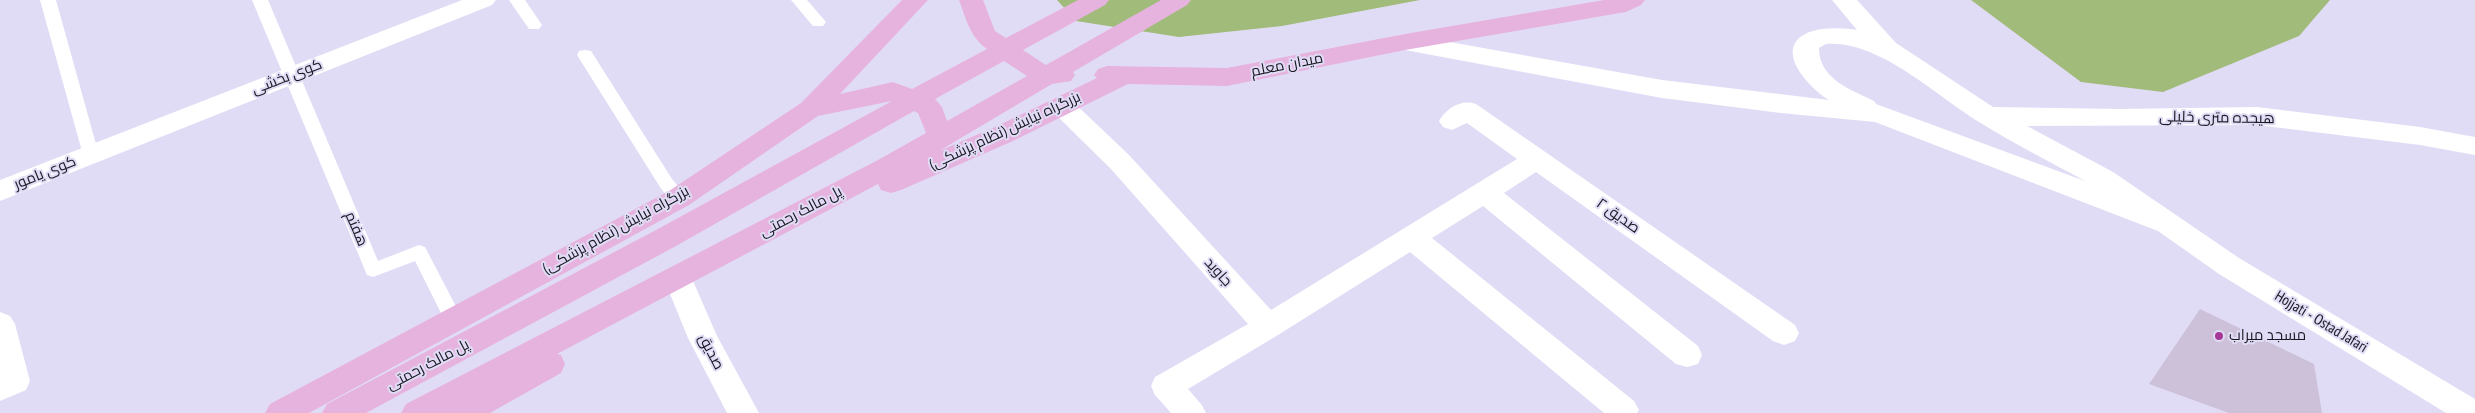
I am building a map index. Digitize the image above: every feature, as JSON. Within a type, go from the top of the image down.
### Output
[{"type":"highway","name":"بزرگراه نیایش (نظام پزشکی)","points":[[281,413],[453,318],[678,198],[810,109],[916,0]]},
{"type":"highway","name":"میدان معلم","points":[[971,0],[985,36],[1043,75],[1227,77],[1404,42],[1626,4],[1633,0]]},
{"type":"highway","name":"پل مالک رحمتی","points":[[338,413],[666,238],[976,65],[1097,0]]},
{"type":"highway","name":"پل مالک رحمتی","points":[[417,413],[887,167],[1179,0]]},
{"type":"highway","name":"بزرگراه نیایش (نظام پزشکی)","points":[[462,413],[684,289],[884,186],[1004,134],[1125,75]]},
{"type":"highway","points":[[810,109],[893,91],[929,107],[940,135],[884,186]]},
{"type":"street","name":"کوی بخشی","points":[[90,155],[484,0]]},
{"type":"street","points":[[1844,0],[1887,49]]},
{"type":"street","points":[[1833,36],[1861,38],[1887,49],[1988,116],[2103,179],[2174,226],[1878,113],[1822,84],[1810,72],[1806,54],[1807,44],[1818,37],[1833,36]]},
{"type":"street","points":[[1404,42],[1662,88],[1780,104],[1878,113]]},
{"type":"street","name":"جاوید","points":[[1061,105],[1120,162],[1268,327]]},
{"type":"street","name":"صدیق ۲","points":[[1452,121],[1466,110],[1784,333]]},
{"type":"street","name":"هیجده متری خلیلی","points":[[1988,116],[2120,118],[2257,116],[2420,136],[2475,146]]},
{"type":"street","name":"کوی یامور","points":[[0,191],[90,155]]},
{"type":"street","points":[[1190,413],[1166,386],[1268,327],[1536,159]]},
{"type":"street","points":[[1484,192],[1687,354]]},
{"type":"street","name":"Hojjati - Ostad Jafari","points":[[2174,226],[2229,266],[2472,413]]},
{"type":"street","points":[[1411,238],[1623,410]]},
{"type":"street","name":"صدیق","points":[[684,289],[703,338],[743,413]]},
{"type":"street","points":[[0,324],[15,381],[0,388]]},
{"type":"lane","points":[[48,0],[90,155]]},
{"type":"lane","points":[[260,0],[292,74]]},
{"type":"lane","points":[[517,0],[534,25]]},
{"type":"lane","points":[[799,0],[818,22]]},
{"type":"lane","points":[[585,55],[666,184],[678,198]]},
{"type":"lane","name":"هفتم","points":[[292,74],[373,270],[418,252],[453,318]]},
{"type":"green space","points":[[1057,0],[1420,0],[1282,26],[1179,37],[1076,21]]},
{"type":"green space","points":[[1971,0],[2330,0],[2299,36],[2163,92],[2081,82]]},
{"type":"building","name":"مسجد میراب","points":[[2200,309],[2314,364],[2322,413],[2229,413],[2149,384]]},
{"type":"place","name":"مسجد میراب","points":[[2219,336]]}]
